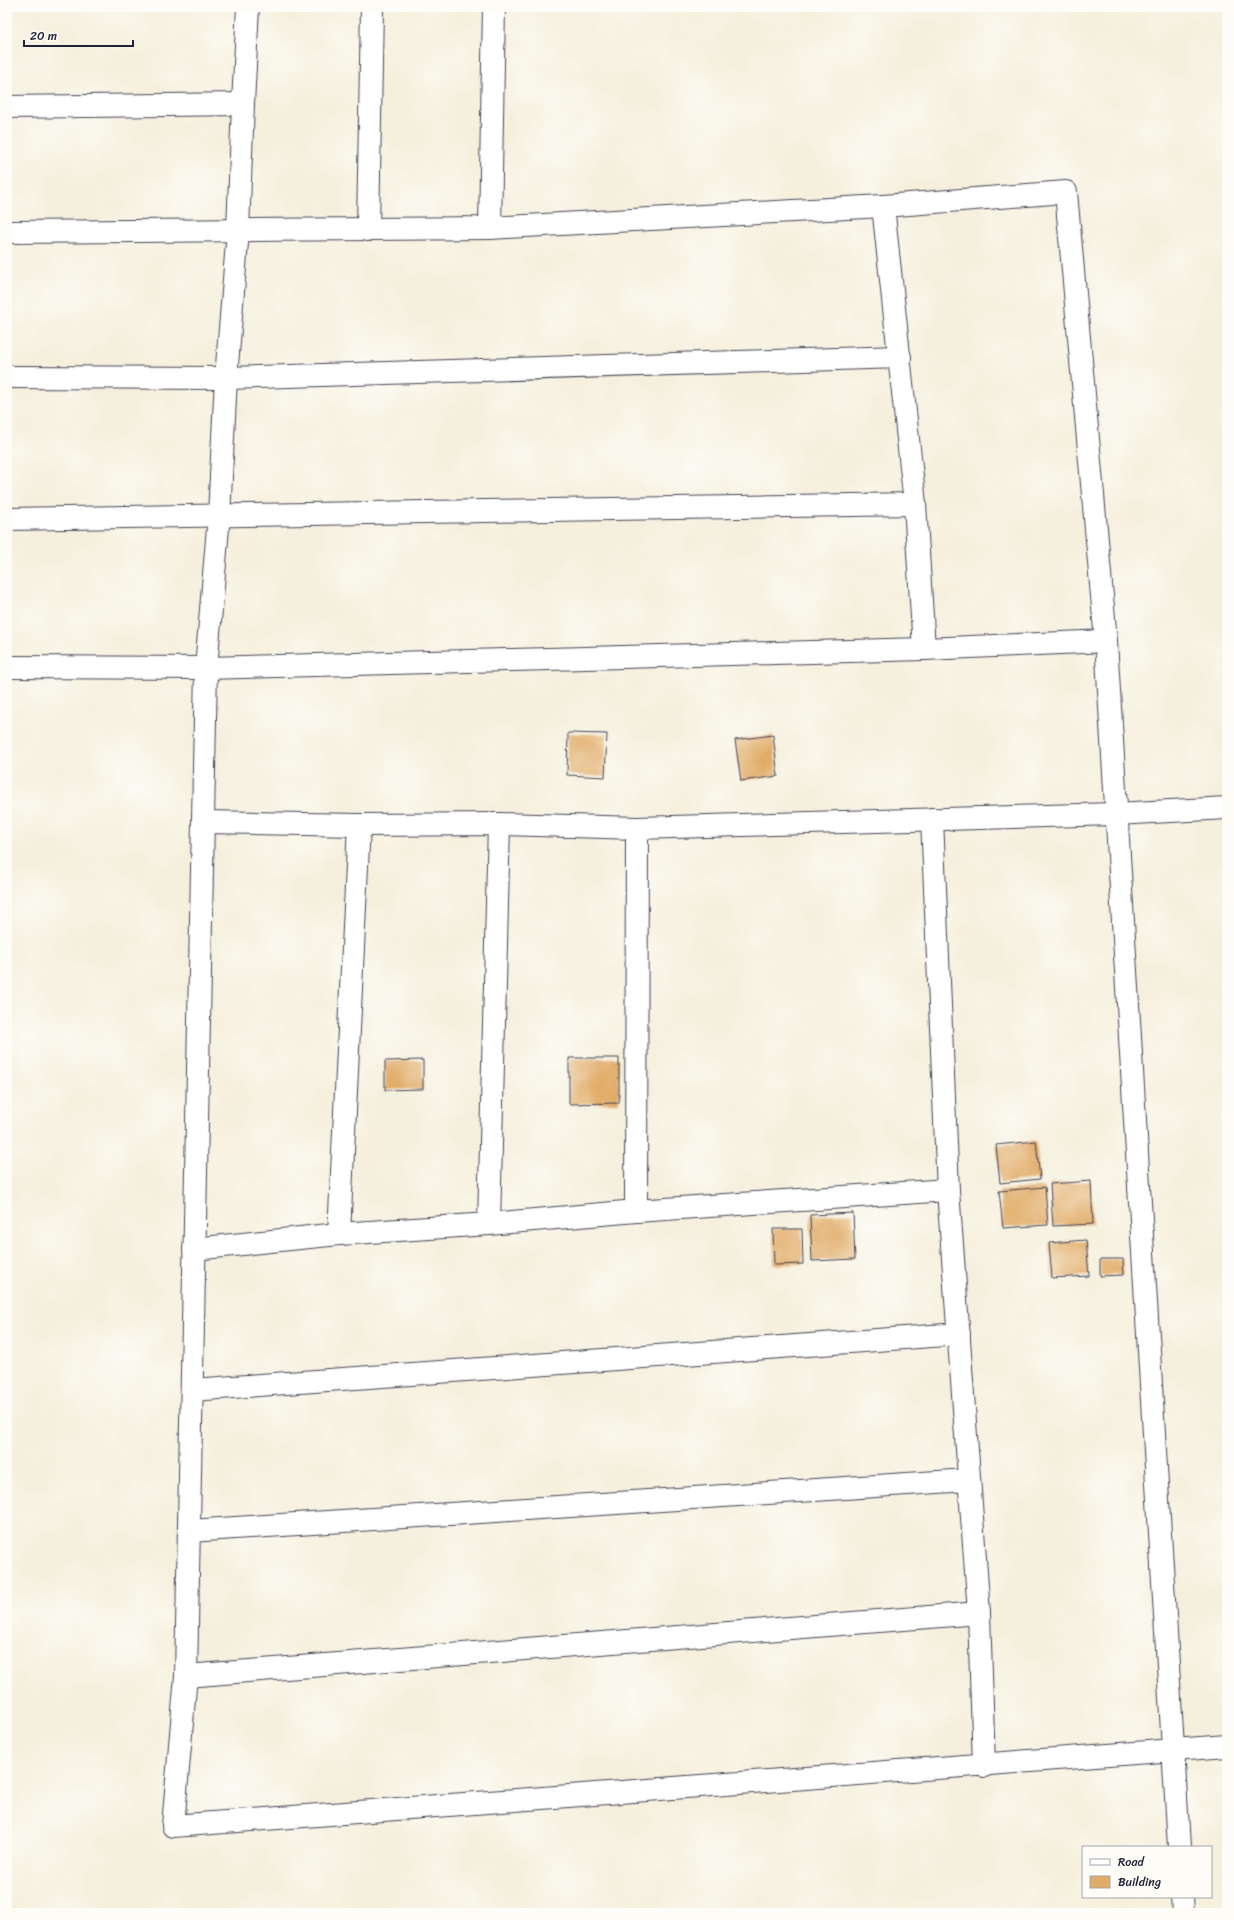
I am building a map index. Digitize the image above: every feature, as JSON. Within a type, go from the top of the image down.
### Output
[{"type":"street","points":[[248,7],[238,230],[226,378],[219,516],[206,668],[186,1676],[173,1826],[1172,1752],[1227,1746]]},
{"type":"street","points":[[368,230],[372,7]]},
{"type":"street","points":[[490,228],[494,7]]},
{"type":"street","points":[[7,107],[243,104]]},
{"type":"street","points":[[7,232],[490,228],[883,206],[1066,192],[1106,641],[1115,814],[1179,1846]]},
{"type":"street","points":[[883,206],[915,504],[924,649]]},
{"type":"street","points":[[7,377],[226,378],[900,357]]},
{"type":"street","points":[[7,519],[915,504]]},
{"type":"street","points":[[7,667],[206,668],[924,649],[1106,641]]},
{"type":"street","points":[[203,822],[359,825],[500,824],[637,828],[932,818],[1115,814],[1227,808]]},
{"type":"street","points":[[932,818],[948,1190],[968,1480],[979,1613],[984,1766]]},
{"type":"street","points":[[489,1224],[500,824]]},
{"type":"street","points":[[339,1234],[359,825]]},
{"type":"street","points":[[636,1211],[637,828]]},
{"type":"street","points":[[194,1249],[339,1234],[489,1224],[636,1211],[948,1190]]},
{"type":"street","points":[[192,1390],[959,1334]]},
{"type":"street","points":[[190,1531],[968,1480]]},
{"type":"street","points":[[186,1676],[979,1613]]},
{"type":"street","points":[[1182,1898],[1183,1913]]},
{"type":"building","points":[[568,733],[607,734],[605,777],[567,775]]},
{"type":"building","points":[[773,735],[778,776],[741,781],[735,740]]},
{"type":"building","points":[[569,1058],[619,1058],[619,1103],[569,1104]]},
{"type":"building","points":[[423,1060],[423,1089],[385,1090],[385,1061]]},
{"type":"building","points":[[1036,1141],[1040,1179],[1000,1183],[996,1145]]},
{"type":"building","points":[[1091,1181],[1093,1224],[1053,1226],[1050,1184]]},
{"type":"building","points":[[1045,1187],[1048,1225],[1003,1228],[999,1191]]},
{"type":"building","points":[[853,1213],[855,1259],[812,1261],[810,1215]]},
{"type":"building","points":[[773,1229],[802,1229],[803,1264],[774,1265]]},
{"type":"building","points":[[1086,1240],[1089,1276],[1052,1278],[1049,1243]]},
{"type":"building","points":[[1100,1259],[1123,1259],[1124,1275],[1100,1276]]}]
